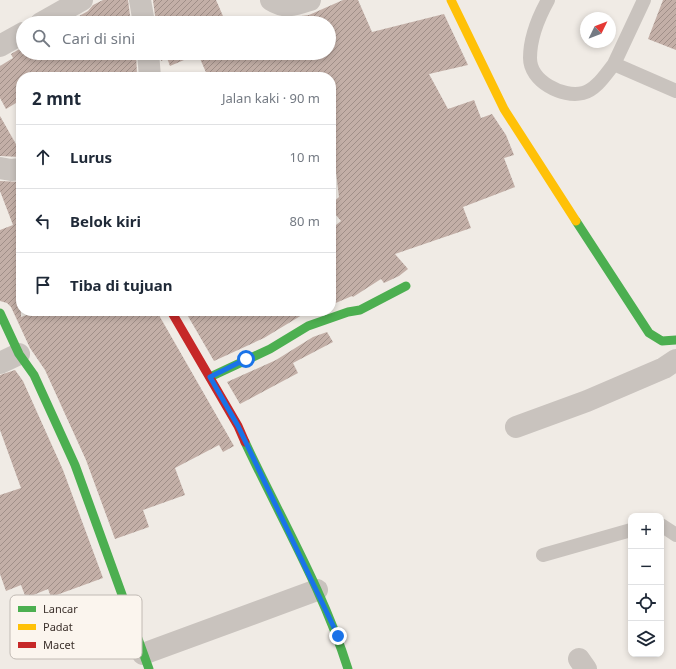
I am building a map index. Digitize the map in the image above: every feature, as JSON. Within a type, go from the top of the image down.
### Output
[{"type":"street","points":[[53,16],[82,0]]},
{"type":"street","points":[[140,0],[143,16]]},
{"type":"street","points":[[271,0],[278,4],[287,6],[310,0]]},
{"type":"street","points":[[451,0],[504,110],[649,333],[662,341],[676,340]]},
{"type":"street","points":[[0,46],[16,37]]},
{"type":"street","points":[[149,60],[150,72]]},
{"type":"street","points":[[0,168],[16,170]]},
{"type":"street","points":[[210,377],[270,349],[308,326],[348,312],[360,310],[406,286]]},
{"type":"street","points":[[0,313],[10,358],[34,375],[75,465],[122,595]]},
{"type":"street","points":[[174,316],[238,426],[338,636],[348,669]]},
{"type":"street","points":[[516,427],[587,401],[664,368],[676,360]]},
{"type":"street","points":[[142,651],[146,662],[317,590]]},
{"type":"lane","points":[[548,0],[539,18],[532,38],[530,60],[535,75],[546,85],[566,92],[583,93],[595,86],[614,64],[644,0]]},
{"type":"lane","points":[[614,64],[676,91]]},
{"type":"lane","points":[[664,527],[676,535]]},
{"type":"lane","points":[[543,555],[628,531]]},
{"type":"building","points":[[103,0],[128,0],[130,16],[79,16],[88,11],[93,5]]},
{"type":"building","points":[[153,0],[216,0],[223,16],[155,16]]},
{"type":"building","points":[[343,0],[358,0],[372,32],[444,14],[468,65],[429,74],[448,109],[474,100],[481,118],[492,114],[506,135],[514,155],[504,158],[515,187],[463,207],[471,228],[395,254],[408,269],[399,276],[384,283],[381,279],[353,297],[352,296],[336,303],[336,225],[341,221],[336,215],[336,200],[339,197],[336,172],[336,72],[206,72],[201,60],[336,60],[336,16],[301,16],[309,15]]},
{"type":"building","points":[[663,0],[676,0],[676,50],[648,39]]},
{"type":"building","points":[[16,51],[16,60],[136,60],[137,72],[16,72],[16,103],[6,109],[0,98],[0,66],[13,58],[11,54]]},
{"type":"building","points":[[168,60],[184,60],[170,66]]},
{"type":"building","points":[[0,116],[16,144],[16,157],[0,156]]},
{"type":"building","points":[[0,181],[16,182],[16,316],[160,316],[234,446],[223,452],[219,445],[175,468],[185,495],[143,510],[149,527],[115,539],[86,460],[45,370],[30,348],[11,307],[7,303],[0,301],[0,230],[13,225],[0,191]]},
{"type":"building","points":[[188,316],[300,316],[264,338],[214,361]]},
{"type":"building","points":[[327,332],[333,342],[293,363],[298,373],[240,404],[227,382],[276,360],[313,337]]},
{"type":"building","points":[[15,370],[23,381],[63,470],[103,578],[56,595],[50,595],[48,589],[33,595],[25,595],[21,585],[6,591],[0,574],[0,495],[21,488],[0,430],[0,375]]},
{"type":"traffic: fast","points":[[576,221],[649,333],[662,341],[676,340]]},
{"type":"traffic: fast","points":[[210,377],[270,349],[308,326],[348,312],[360,310],[406,286]]},
{"type":"traffic: fast","points":[[0,313],[19,354],[34,375],[75,465],[122,595]]},
{"type":"traffic: fast","points":[[245,442],[314,582],[338,640],[348,669]]},
{"type":"traffic: fast","points":[[142,650],[149,669]]},
{"type":"traffic: slow","points":[[451,0],[504,109],[576,221]]},
{"type":"traffic: jam","points":[[174,316],[238,426],[245,442]]},
{"type":"route","points":[[246,359],[210,377],[238,426],[338,636]]}]
